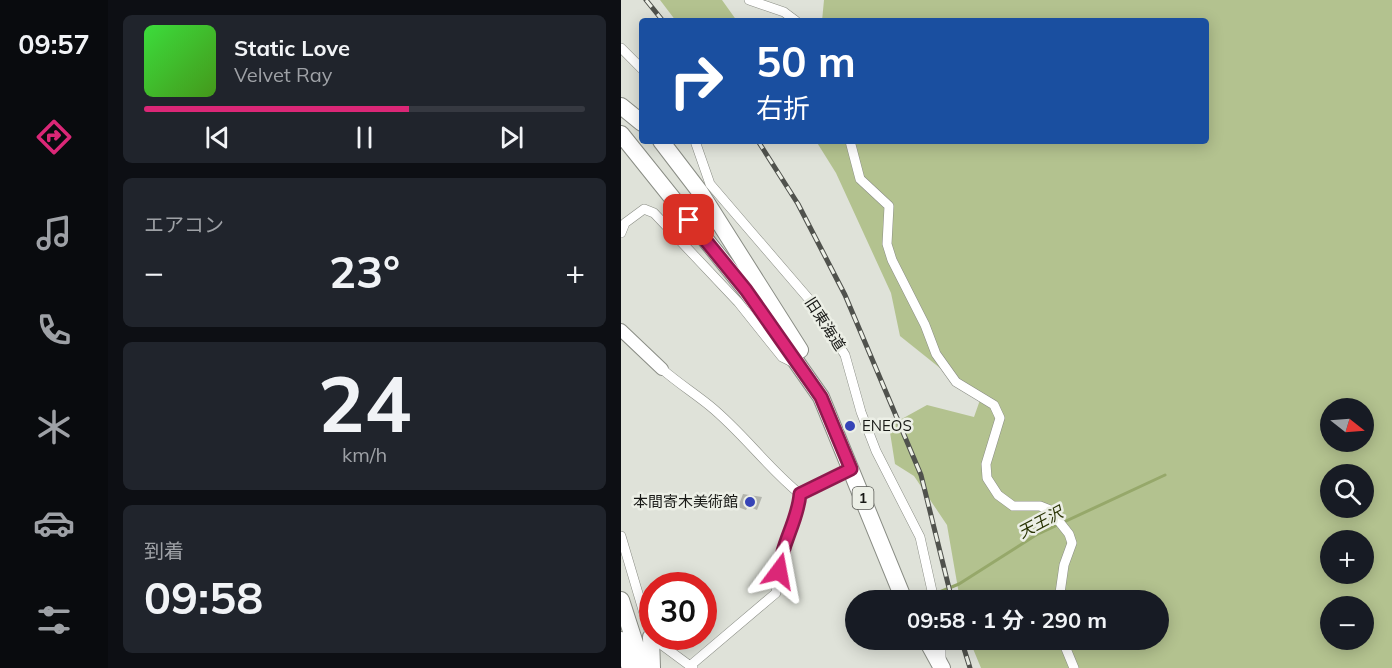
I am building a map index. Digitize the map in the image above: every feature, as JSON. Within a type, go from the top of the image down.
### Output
[{"type":"highway","points":[[621,106],[639,121]]},
{"type":"highway","name":"1","points":[[621,134],[746,290],[821,397]]},
{"type":"highway","name":"1","points":[[663,144],[700,192],[796,342],[900,590]]},
{"type":"highway","points":[[621,600],[643,668]]},
{"type":"highway","points":[[621,640],[630,668]]},
{"type":"highway","points":[[651,650],[652,668]]},
{"type":"highway","points":[[932,650],[942,667]]},
{"type":"street","points":[[749,0],[784,12],[792,18]]},
{"type":"street","points":[[621,48],[639,66]]},
{"type":"street","name":"旧東海道","points":[[696,144],[710,184],[814,305],[845,355],[861,412],[876,451],[920,537],[932,590]]},
{"type":"street","points":[[851,144],[860,179],[889,206],[887,244],[892,260],[925,325],[936,354],[955,382],[994,405],[1000,418],[986,464],[987,478],[998,495],[1013,506],[1040,506],[1050,510],[1069,534],[1072,543],[1064,565],[1060,590]]},
{"type":"street","points":[[621,233],[625,223],[644,209],[654,213],[738,302],[782,357],[800,366]]},
{"type":"street","points":[[621,330],[662,369],[710,406],[781,478],[800,494]]},
{"type":"street","points":[[800,494],[851,469]]},
{"type":"street","points":[[669,650],[692,666],[776,593],[780,558],[799,506],[800,494]]},
{"type":"street","points":[[621,536],[639,597]]},
{"type":"street","points":[[941,650],[942,667]]},
{"type":"street","points":[[1067,650],[1074,668]]},
{"type":"green space","points":[[660,0],[722,0],[735,18],[674,18]]},
{"type":"green space","points":[[824,0],[1392,0],[1392,668],[981,668],[974,650],[1169,650],[1169,590],[958,590],[947,525],[914,476],[895,464],[889,426],[927,405],[974,417],[980,400],[900,336],[891,293],[836,173],[818,144],[1209,144],[1209,18],[822,18]]},
{"type":"building","name":"本間寄木美術館","points":[[743,494],[762,497],[757,510],[748,506],[746,510],[738,507]]},
{"type":"waterway","name":"天王沢","points":[[944,590],[959,584],[1036,535],[1165,475]]},
{"type":"railway","points":[[646,0],[661,18]]},
{"type":"railway","points":[[760,144],[798,204],[845,295],[921,475],[950,590]]},
{"type":"railway","points":[[964,650],[970,668]]},
{"type":"place","name":"ENEOS","points":[[850,426]]},
{"type":"place","name":"本間寄木美術館","points":[[750,502]]},
{"type":"route","points":[[689,220],[746,290],[821,397],[851,469],[800,494],[799,506],[780,558],[779,571]]}]
